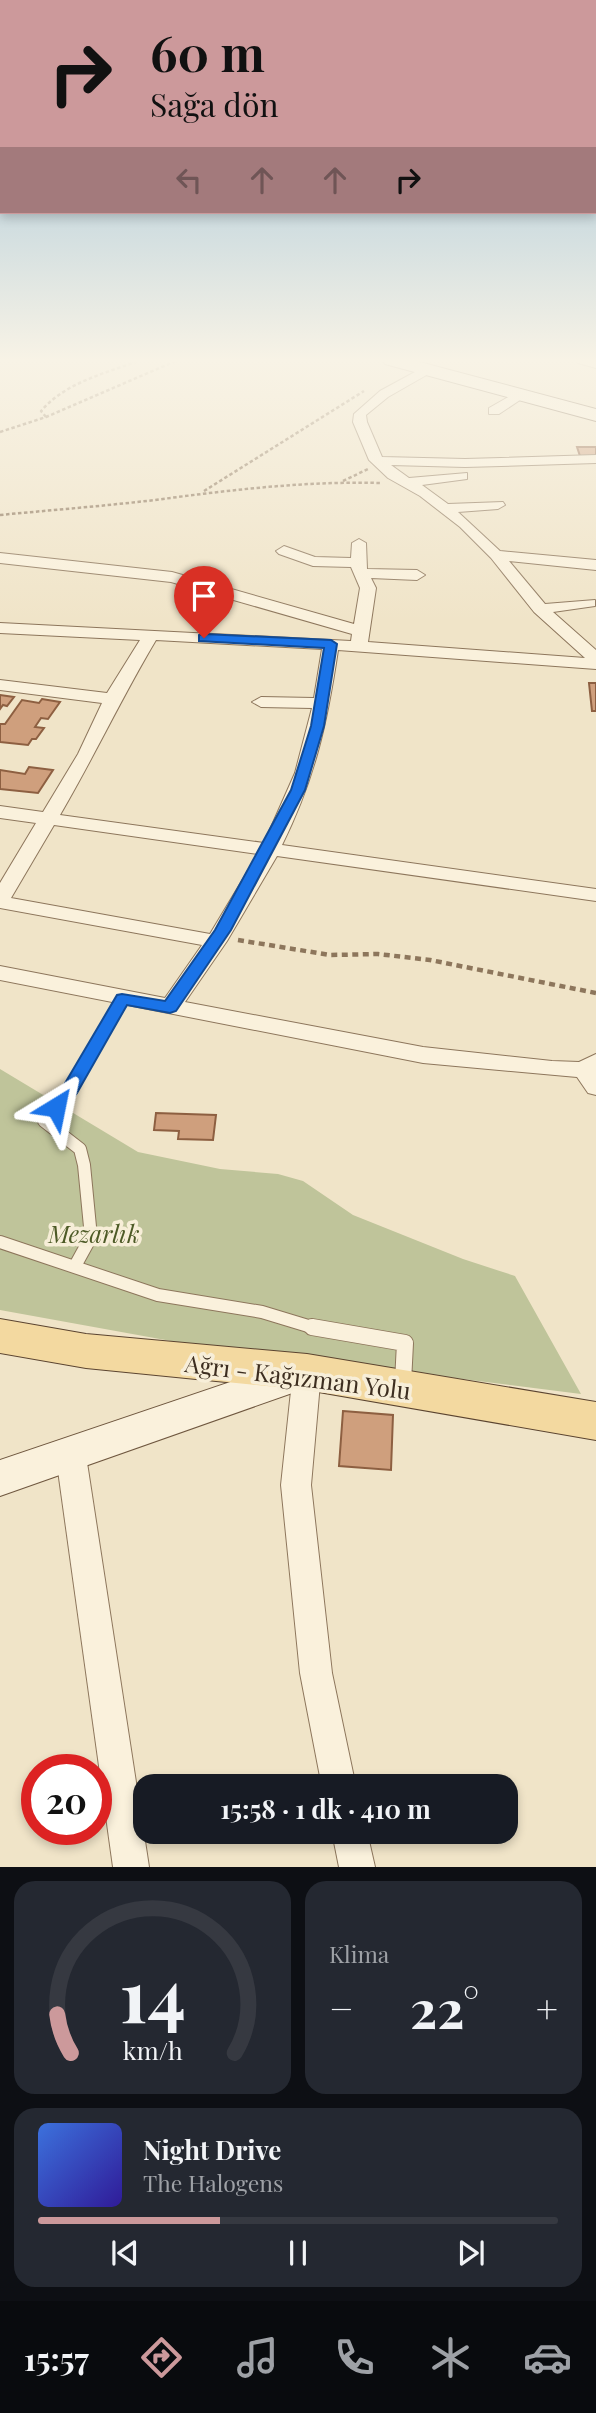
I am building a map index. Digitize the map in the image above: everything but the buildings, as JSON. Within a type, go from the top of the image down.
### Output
[{"type":"main road","name":"Ağrı - Kağızman Yolu","points":[[0,1336],[86,1351],[307,1372],[596,1421]]},
{"type":"street","points":[[370,447],[378,461],[444,508],[496,555],[540,609],[596,661]]},
{"type":"street","points":[[378,461],[465,463],[596,459]]},
{"type":"street","points":[[412,485],[462,477]]},
{"type":"street","points":[[444,508],[498,505]]},
{"type":"street","points":[[359,543],[360,568],[368,588],[361,639]]},
{"type":"street","points":[[284,551],[313,561],[418,575]]},
{"type":"street","points":[[496,555],[596,565]]},
{"type":"street","points":[[0,558],[172,577],[361,639],[596,661]]},
{"type":"street","points":[[540,609],[589,603]]},
{"type":"street","points":[[0,628],[331,644],[361,639]]},
{"type":"street","points":[[151,636],[112,699],[87,754],[0,901],[218,939]]},
{"type":"street","points":[[170,1007],[218,939],[269,849],[298,790],[321,704],[331,644]]},
{"type":"street","points":[[0,685],[112,699]]},
{"type":"street","points":[[261,702],[321,704]]},
{"type":"street","points":[[0,812],[596,895]]},
{"type":"street","points":[[0,973],[122,999],[423,1055],[592,1073]]},
{"type":"street","points":[[0,1478],[71,1456],[307,1372],[296,1485],[316,1673],[336,1774]]},
{"type":"street","points":[[71,1456],[131,1867]]},
{"type":"street","points":[[352,1844],[357,1867]]},
{"type":"lane","points":[[75,1266],[91,1237],[84,1166],[80,1149],[44,1121],[68,1093],[122,999]]},
{"type":"lane","points":[[0,1241],[158,1295],[262,1312],[325,1331],[405,1343],[403,1388]]},
{"type":"path","points":[[199,494],[278,447]]},
{"type":"path","points":[[339,482],[364,471],[378,461]]},
{"type":"path","points":[[0,515],[339,482],[412,485]]},
{"type":"path","points":[[218,939],[330,955],[403,956],[596,993]]},
{"type":"green space","name":"Mezarlık","points":[[0,1069],[138,1152],[220,1169],[278,1174],[303,1181],[353,1215],[463,1259],[515,1276],[581,1394],[193,1345],[0,1310]]},
{"type":"route","points":[[56,1107],[68,1093],[122,999],[170,1007],[223,930],[269,849],[298,790],[317,726],[331,644],[204,638]]}]
